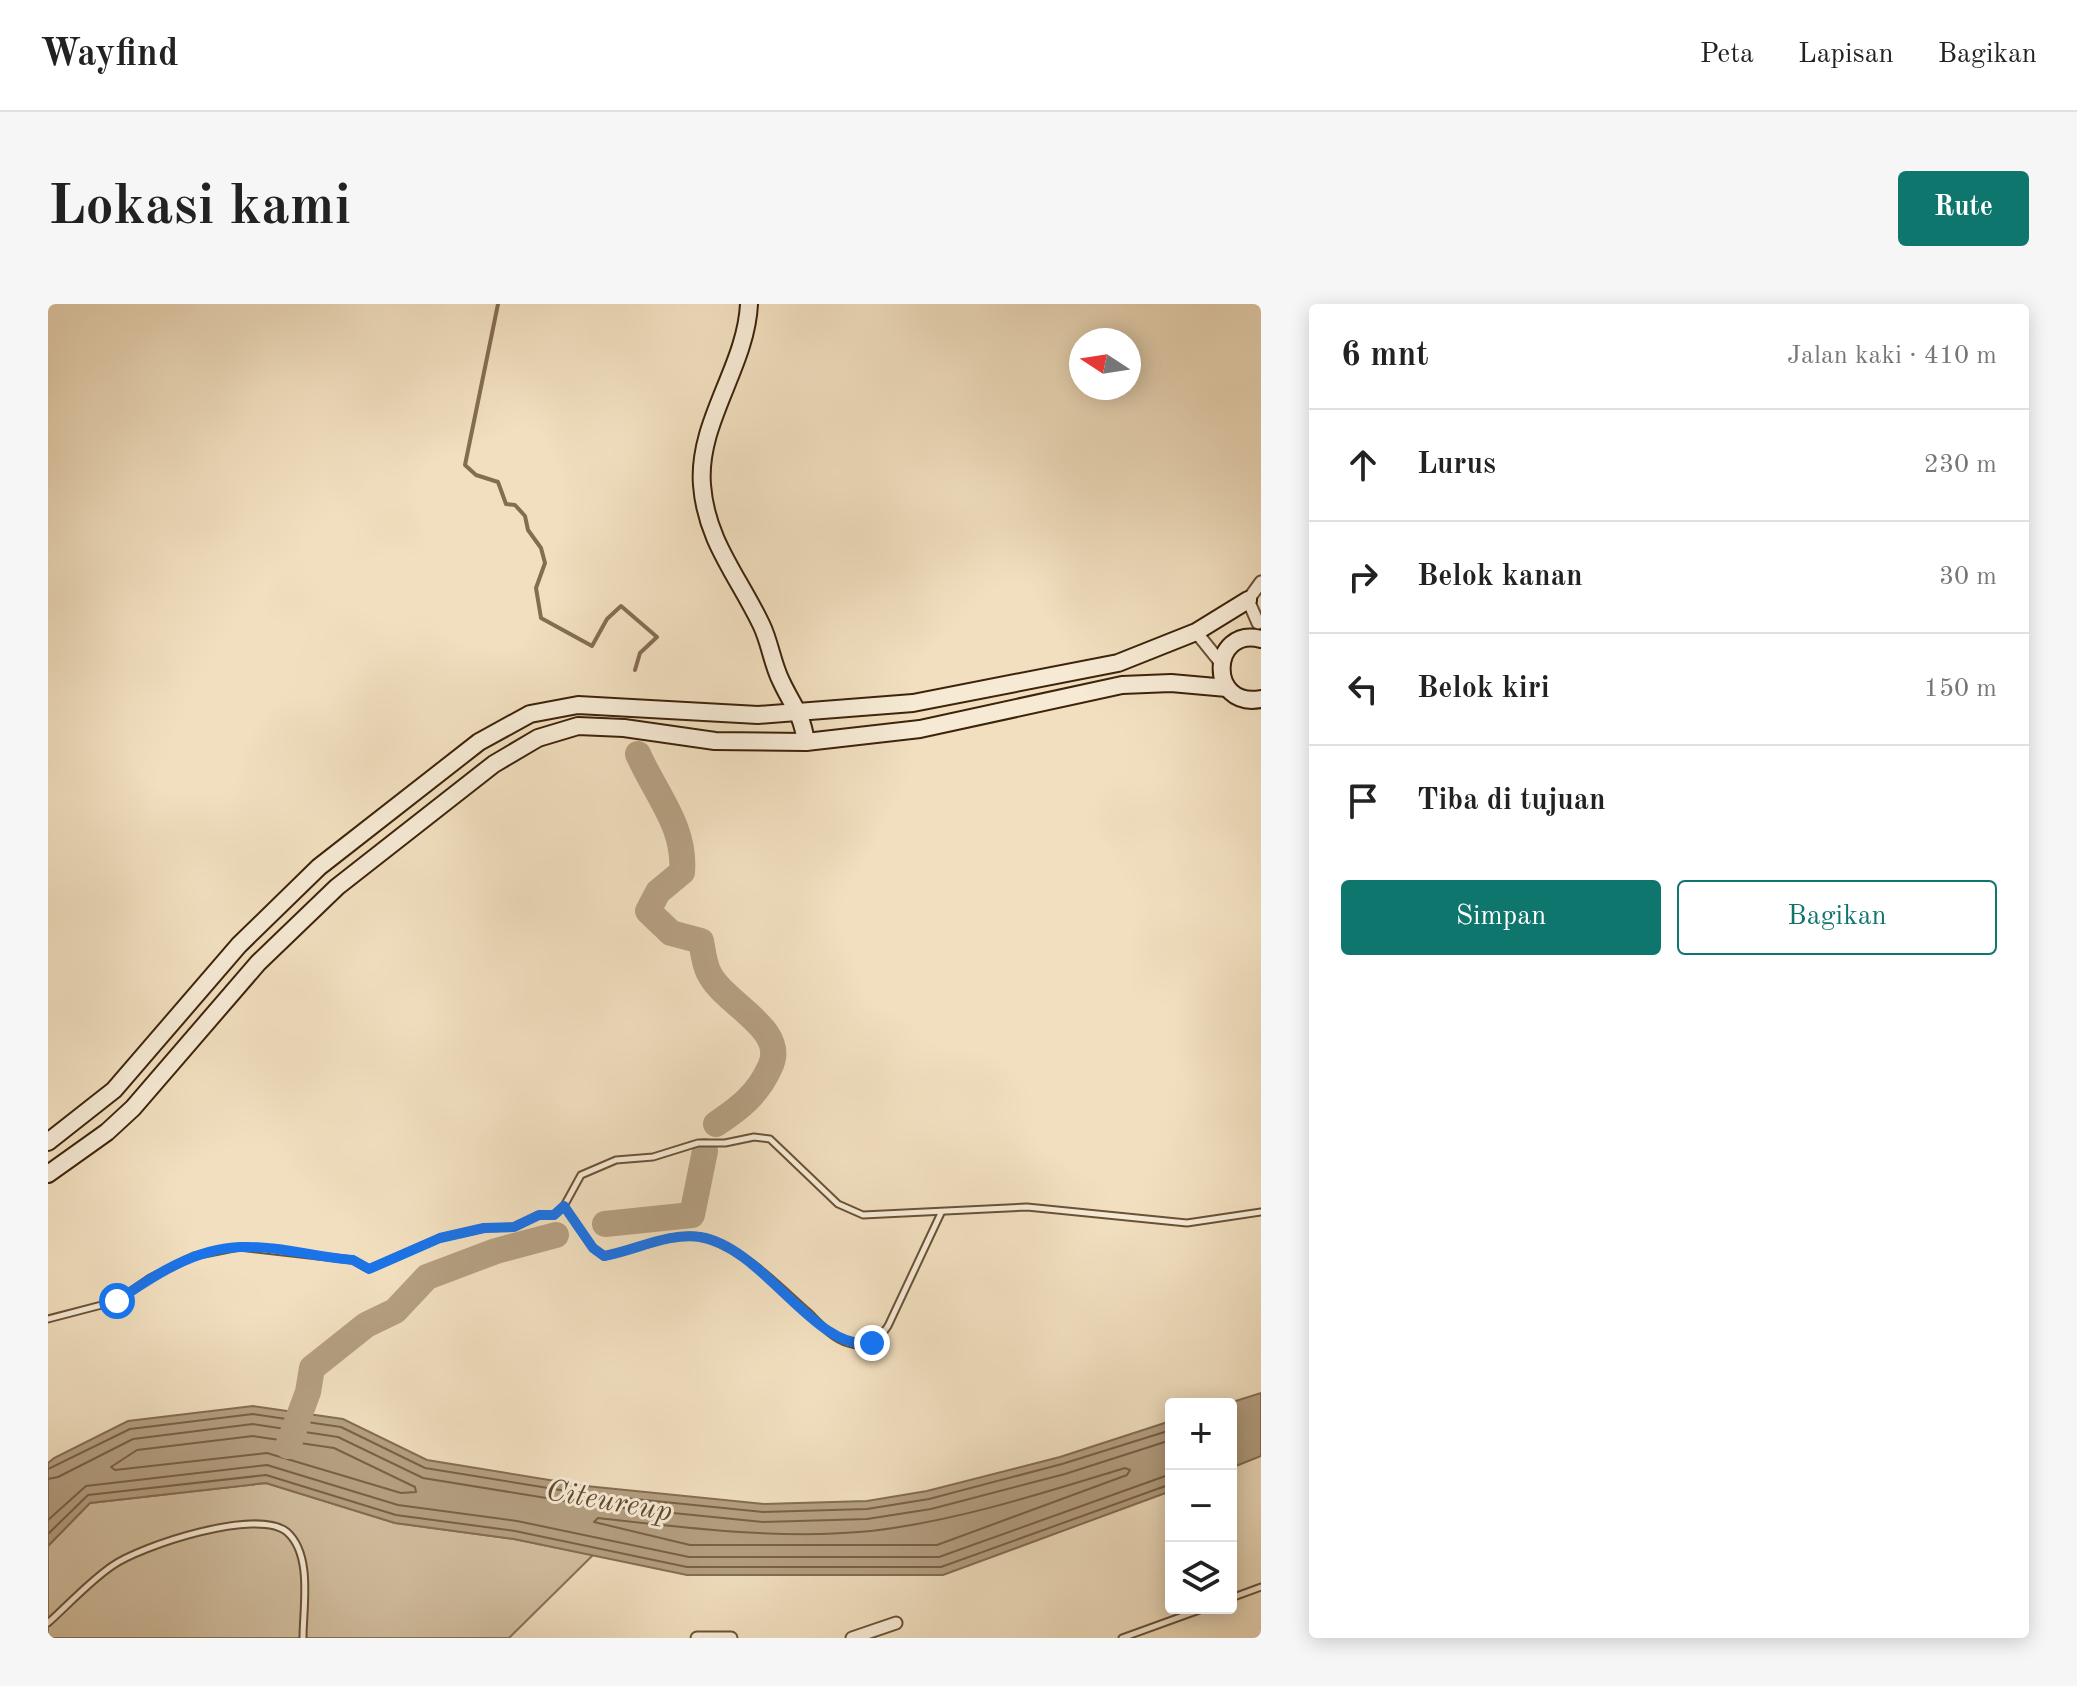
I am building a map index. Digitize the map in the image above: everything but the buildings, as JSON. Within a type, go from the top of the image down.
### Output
[{"type":"street","points":[[749,304],[738,356],[703,460],[704,509],[723,558],[762,626],[780,680],[801,713],[806,742]]},
{"type":"street","points":[[48,1142],[114,1090],[239,945],[319,867],[479,742],[530,714],[578,705],[625,705],[719,715],[801,713],[913,703],[1118,663],[1196,632],[1248,600],[1261,582]]},
{"type":"street","points":[[1221,663],[1230,646],[1258,630],[1248,600]]},
{"type":"street","points":[[1196,632],[1221,663],[1227,688]]},
{"type":"street","points":[[48,1174],[107,1132],[133,1108],[258,963],[337,887],[494,764],[538,738],[578,726],[624,728],[715,741],[806,742],[920,729],[1122,685],[1171,683],[1227,688],[1253,699],[1261,714]]},
{"type":"street","points":[[852,1638],[896,1623]]},
{"type":"street","points":[[697,1638],[731,1638]]},
{"type":"lane","points":[[48,1319],[117,1301],[150,1278],[194,1256],[239,1247],[353,1260],[369,1269],[440,1238],[484,1228],[514,1227],[539,1215],[554,1215],[564,1206],[581,1175],[616,1160],[653,1157],[698,1143],[725,1143],[754,1137],[770,1139],[838,1204],[863,1215],[1027,1207],[1187,1223],[1238,1212],[1261,1212]]},
{"type":"lane","points":[[564,1206],[593,1248],[604,1256],[697,1236],[725,1246],[747,1259],[829,1332],[841,1340],[861,1345],[879,1339],[888,1326],[941,1213]]},
{"type":"lane","points":[[48,1623],[125,1558],[214,1529],[256,1522],[274,1525],[288,1533],[301,1555],[303,1638]]},
{"type":"lane","points":[[1237,1596],[1261,1587]]},
{"type":"lane","points":[[1122,1638],[1188,1614]]},
{"type":"shaded area","points":[[266,1483],[395,1523],[514,1539],[593,1555],[509,1638],[48,1638],[48,1546],[90,1503]]},
{"type":"water","points":[[1261,1393],[1261,1456],[1237,1466],[1237,1401]]},
{"type":"water","name":"Citeureup","points":[[253,1406],[343,1419],[427,1460],[586,1486],[764,1504],[867,1501],[927,1491],[1060,1457],[1165,1423],[1165,1493],[943,1575],[687,1575],[514,1539],[395,1523],[266,1483],[90,1503],[48,1546],[48,1463],[128,1421]]},
{"type":"waterway","points":[[498,304],[465,465],[476,475],[498,482],[506,504],[515,505],[525,516],[528,530],[541,548],[545,563],[536,588],[541,618],[592,646],[607,619],[621,606],[657,637],[640,653],[635,670]]},
{"type":"waterway","points":[[638,754],[668,811],[682,856],[682,872],[658,892],[648,911],[671,933],[701,941],[707,968],[715,983],[762,1028],[770,1040],[773,1053],[770,1067],[754,1093],[716,1124]]},
{"type":"waterway","points":[[605,1224],[692,1215],[705,1151]]},
{"type":"waterway","points":[[288,1446],[308,1392],[312,1368],[366,1325],[395,1311],[427,1277],[496,1251],[556,1235]]},
{"type":"route","points":[[117,1301],[150,1278],[194,1256],[239,1247],[353,1260],[369,1269],[387,1258],[403,1255],[440,1238],[484,1228],[514,1227],[539,1215],[554,1215],[564,1206],[593,1248],[604,1256],[681,1238],[697,1236],[708,1239],[747,1259],[841,1340],[861,1345],[872,1343]]}]
